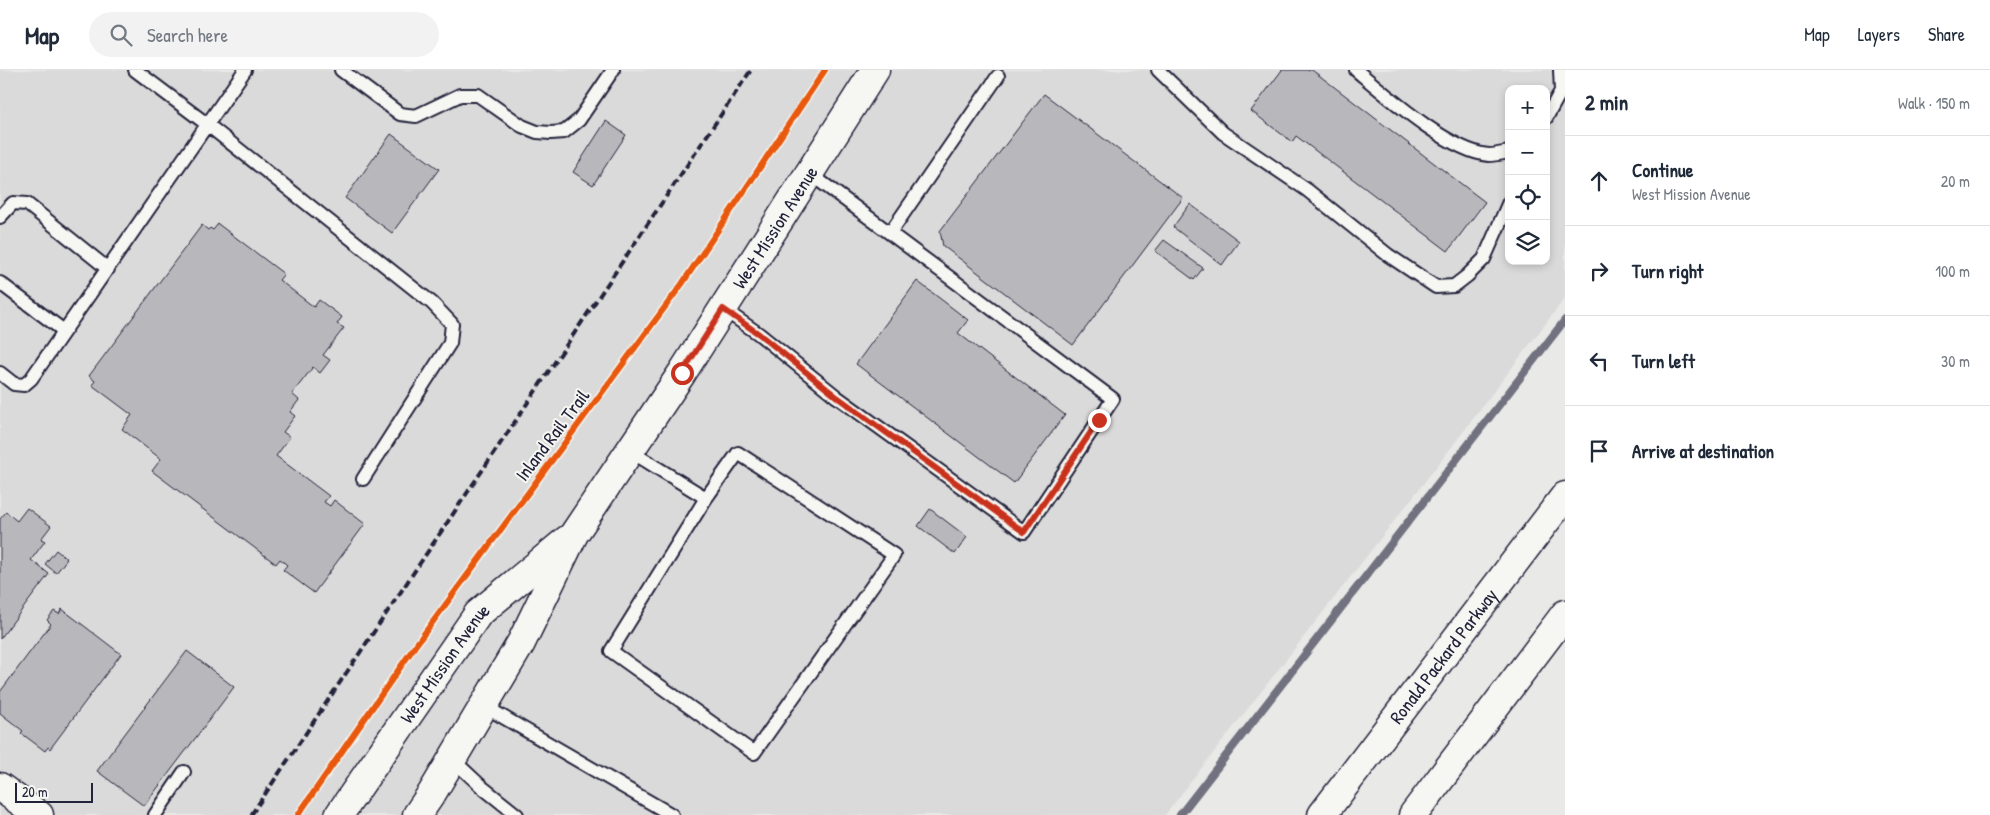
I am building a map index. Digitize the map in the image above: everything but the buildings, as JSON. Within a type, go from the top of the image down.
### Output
[{"type":"main road","name":"West Mission Avenue","points":[[417,815],[521,643],[574,534],[723,309],[874,70]]},
{"type":"main road","name":"Ronald Packard Parkway","points":[[1322,815],[1565,496]]},
{"type":"main road","name":"West Mission Avenue","points":[[339,815],[478,614],[574,534]]},
{"type":"main road","points":[[1413,815],[1565,614]]},
{"type":"main road","points":[[0,787],[39,815]]},
{"type":"lane","points":[[135,70],[208,125],[432,302],[452,324],[450,343],[363,479]]},
{"type":"lane","points":[[0,373],[14,384],[24,385],[31,379],[245,70]]},
{"type":"lane","points":[[341,70],[400,114],[416,116],[460,95],[478,94],[522,126],[537,132],[564,132],[579,120],[613,70]]},
{"type":"lane","points":[[1158,70],[1223,133],[1307,190],[1388,255],[1436,288],[1454,286],[1484,259],[1505,211]]},
{"type":"lane","points":[[1356,70],[1405,111],[1460,147],[1490,155],[1505,153]]},
{"type":"lane","points":[[1550,111],[1560,92],[1560,70]]},
{"type":"lane","points":[[890,233],[998,76]]},
{"type":"lane","points":[[723,309],[759,334],[837,397],[1024,532],[1113,399],[809,173]]},
{"type":"lane","points":[[0,217],[13,204],[27,204],[108,269]]},
{"type":"lane","points":[[0,284],[64,331]]},
{"type":"lane","points":[[630,451],[706,498]]},
{"type":"lane","points":[[738,453],[894,555],[754,753],[611,651],[706,498],[738,453]]},
{"type":"lane","points":[[484,706],[672,815]]},
{"type":"lane","points":[[452,759],[482,787],[517,815]]},
{"type":"lane","points":[[155,815],[184,772]]},
{"type":"shaded area","points":[[0,70],[1565,70],[1565,298],[1437,466],[1165,815],[0,815]]},
{"type":"waterway","points":[[1180,815],[1565,320]]},
{"type":"railway","points":[[251,815],[751,70]]},
{"type":"cycle path","name":"Inland Rail Trail","points":[[298,815],[415,646],[682,284],[825,70]]},
{"type":"route","points":[[682,373],[723,309],[759,334],[837,397],[1024,532],[1099,420]]}]
